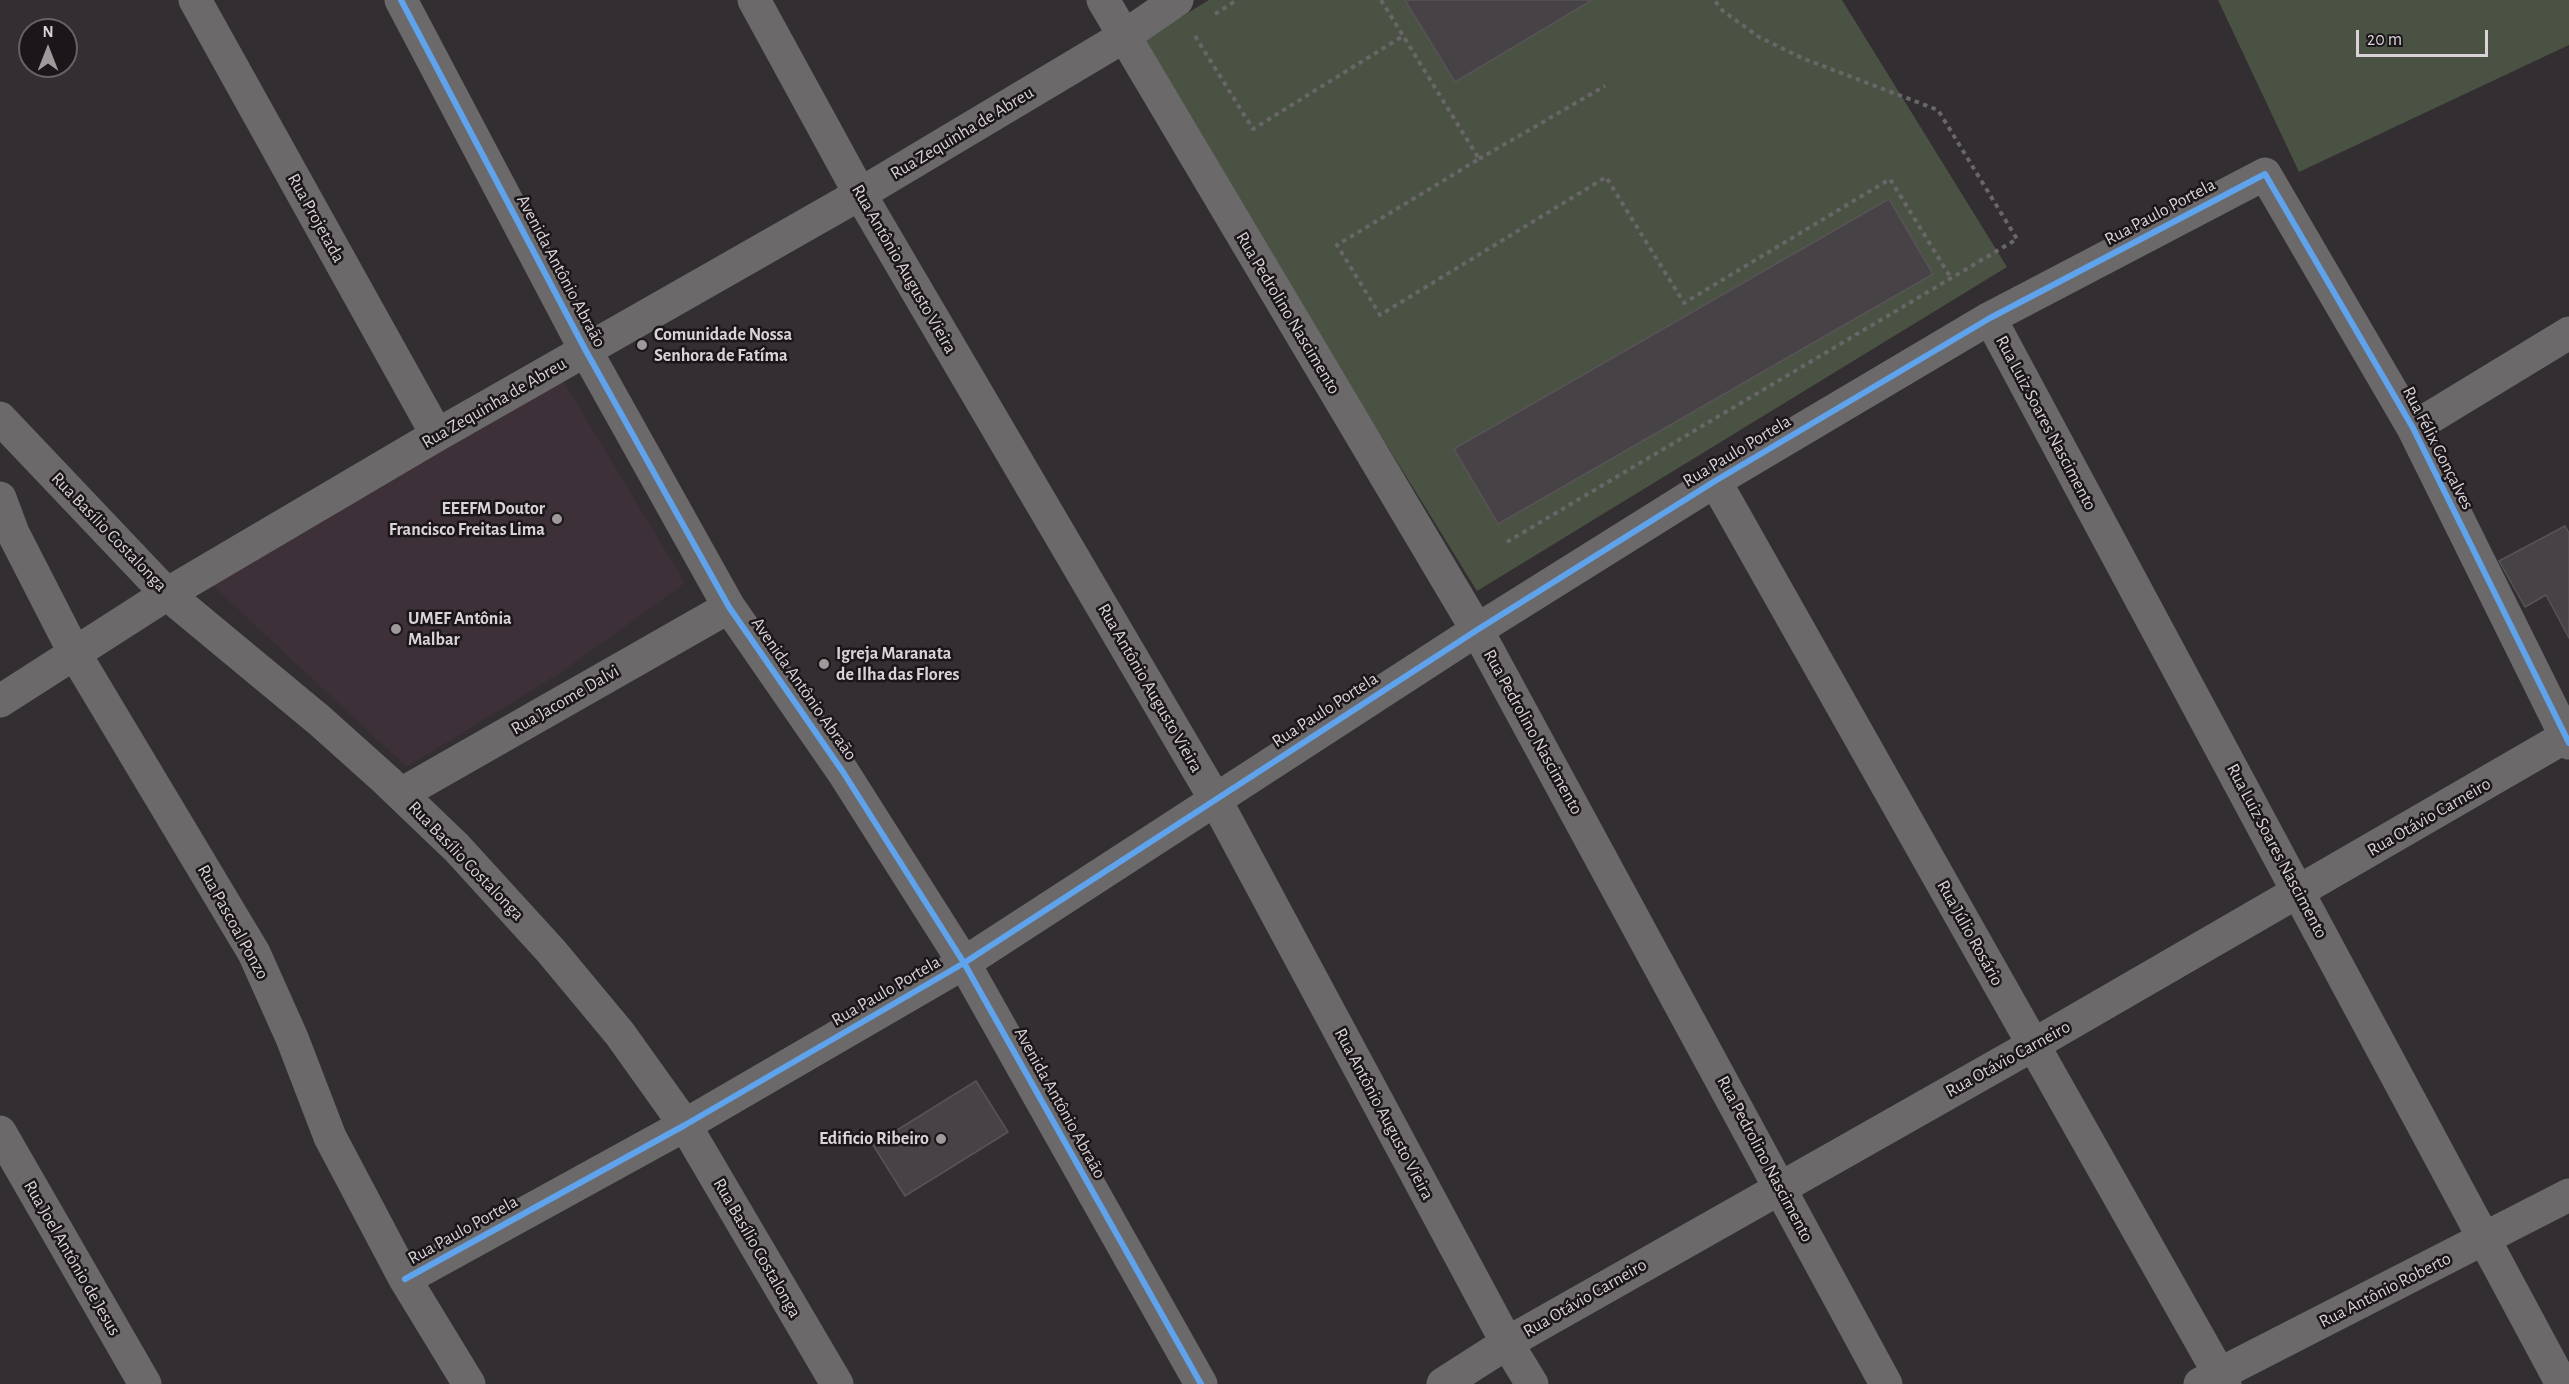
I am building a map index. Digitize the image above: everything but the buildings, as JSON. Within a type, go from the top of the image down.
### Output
[{"type":"street","name":"Rua Projetada","points":[[195,0],[437,435]]},
{"type":"street","name":"Avenida Antônio Abraão","points":[[401,0],[586,351],[729,607],[843,772],[964,963],[1201,1384]]},
{"type":"street","name":"Rua Antônio Augusto Vieira","points":[[754,0],[860,194],[1215,799],[1507,1342],[1532,1384]]},
{"type":"street","name":"Rua Pedrolino Nascimento","points":[[1103,0],[1477,630],[1886,1384]]},
{"type":"street","name":"Rua Zequinha de Abreu","points":[[0,701],[167,594],[437,435],[860,194],[1123,37],[1184,14]]},
{"type":"street","name":"Rua Paulo Portela","points":[[405,1279],[685,1125],[964,963],[1477,630],[1714,481],[1990,318],[2265,174]]},
{"type":"street","name":"Rua Félix Gonçalves","points":[[2265,174],[2413,428],[2568,737]]},
{"type":"street","name":"Rua Luiz Soares Nascimento","points":[[1990,318],[2562,1384]]},
{"type":"street","points":[[2413,428],[2569,333]]},
{"type":"street","name":"Rua Basílio Costalonga","points":[[0,418],[167,594],[319,720],[401,794],[457,848],[551,951],[620,1035],[685,1125],[837,1384]]},
{"type":"street","name":"Rua Júlio Rosário","points":[[1714,481],[2033,1046],[2215,1381]]},
{"type":"street","name":"Rua Pascoal Ponzo","points":[[0,498],[12,533],[75,654],[254,953],[292,1038],[330,1137],[405,1279],[469,1384]]},
{"type":"street","name":"Rua Jacome Dalvi","points":[[401,794],[729,607]]},
{"type":"street","name":"Rua Otávio Carneiro","points":[[1443,1384],[1507,1342],[2033,1046],[2568,737]]},
{"type":"street","name":"Rua Joel Antônio de Jesus","points":[[0,1132],[145,1384]]},
{"type":"street","name":"Rua Antônio Roberto","points":[[2215,1381],[2569,1195]]},
{"type":"path","points":[[1209,17],[1237,0]]},
{"type":"path","points":[[1381,0],[1479,159]]},
{"type":"path","points":[[1507,542],[2018,239],[1938,110],[1802,58],[1759,37],[1723,11],[1714,0]]},
{"type":"path","points":[[1184,14],[1252,129],[1403,36]]},
{"type":"path","points":[[1605,86],[1337,245],[1380,315],[1606,177],[1684,303],[1890,179],[1951,278]]},
{"type":"shaded area","points":[[563,380],[685,583],[560,673],[407,767],[212,585]]},
{"type":"green space","points":[[1209,0],[1842,0],[2007,267],[1477,591],[1138,43]]},
{"type":"green space","points":[[2218,0],[2569,0],[2569,45],[2299,172]]},
{"type":"cycle path","points":[[401,0],[586,351],[729,607],[843,772],[964,963],[1201,1384]]},
{"type":"cycle path","points":[[405,1279],[685,1125],[964,963],[1477,630],[1715,481],[1990,318],[2265,174],[2413,428],[2569,743]]},
{"type":"place","name":"Comunidade Nossa Senhora de Fatíma","points":[[642,345]]},
{"type":"place","name":"EEEFM Doutor Francisco Freitas Lima","points":[[557,519]]},
{"type":"place","name":"UMEF Antônia Malbar","points":[[396,629]]},
{"type":"place","name":"Igreja Maranata de Ilha das Flores","points":[[824,664]]},
{"type":"place","name":"Edificio Ribeiro","points":[[941,1139]]}]
